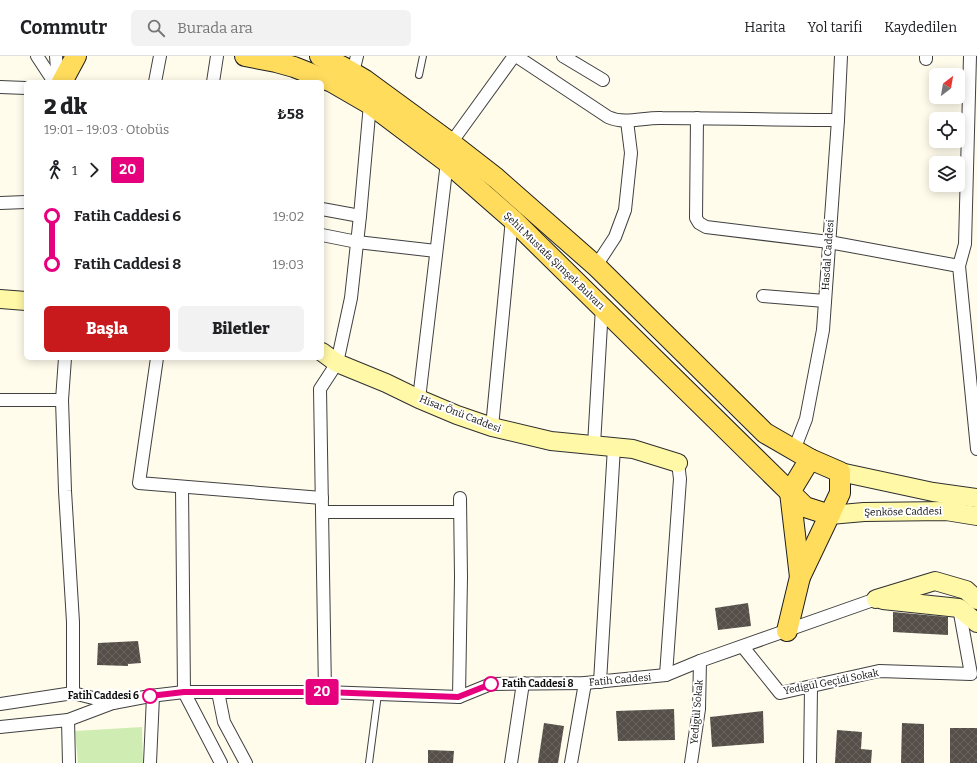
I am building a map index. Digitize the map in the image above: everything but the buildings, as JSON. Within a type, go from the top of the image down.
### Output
[{"type":"main road","points":[[63,80],[76,56]]},
{"type":"main road","name":"Şehit Mustafa Şimşek Bulvarı","points":[[245,56],[276,62],[314,74],[344,89],[374,96]]},
{"type":"main road","name":"Şehit Mustafa Şimşek Bulvarı","points":[[320,56],[355,64],[374,96],[449,152],[496,178],[596,266],[765,433],[802,455],[840,472]]},
{"type":"main road","name":"Şehit Mustafa Şimşek Bulvarı","points":[[449,152],[512,219],[804,507],[830,515]]},
{"type":"main road","points":[[0,299],[24,301]]},
{"type":"main road","name":"Hisar Önü Caddesi","points":[[324,353],[337,363],[457,415],[492,428],[551,441],[633,449],[678,463]]},
{"type":"main road","points":[[800,577],[790,492],[802,455]]},
{"type":"main road","points":[[787,631],[800,577],[840,493],[840,472]]},
{"type":"main road","name":"Şenköse Caddesi","points":[[840,472],[933,492],[977,498]]},
{"type":"main road","name":"Şenköse Caddesi","points":[[830,515],[864,512],[946,512],[977,516]]},
{"type":"main road","points":[[876,599],[936,581],[966,590],[977,600]]},
{"type":"main road","points":[[876,599],[959,608],[977,623]]},
{"type":"street","points":[[37,56],[53,80]]},
{"type":"street","points":[[56,56],[58,80]]},
{"type":"street","points":[[155,80],[160,56]]},
{"type":"street","points":[[213,80],[217,56]]},
{"type":"street","points":[[419,399],[449,152],[515,56],[616,121],[660,118],[838,120]]},
{"type":"street","points":[[563,56],[603,80]]},
{"type":"street","name":"Hasdal Caddesi","points":[[802,455],[806,419],[823,330],[838,120],[840,56]]},
{"type":"street","points":[[970,56],[973,113],[965,244],[959,266],[977,449]]},
{"type":"street","points":[[0,87],[24,88]]},
{"type":"street","points":[[325,692],[320,389],[337,363],[351,298],[374,96]]},
{"type":"street","points":[[697,118],[696,218],[699,223],[706,227],[829,242],[959,266]]},
{"type":"street","points":[[596,266],[615,237],[625,210],[631,153],[627,121]]},
{"type":"street","points":[[0,203],[24,202]]},
{"type":"street","points":[[324,209],[360,216]]},
{"type":"street","points":[[492,428],[512,219]]},
{"type":"street","points":[[324,235],[357,242],[436,251]]},
{"type":"street","points":[[763,296],[825,300]]},
{"type":"street","points":[[594,445],[602,307]]},
{"type":"street","points":[[65,360],[62,400],[65,491],[73,622],[73,693]]},
{"type":"street","points":[[157,360],[139,484],[322,498]]},
{"type":"street","points":[[0,400],[62,400]]},
{"type":"street","points":[[600,682],[614,447]]},
{"type":"street","points":[[666,676],[680,479],[678,463]]},
{"type":"street","points":[[182,487],[184,692],[221,763]]},
{"type":"street","points":[[458,697],[461,577],[460,498]]},
{"type":"street","points":[[323,512],[460,512]]},
{"type":"street","name":"Fatih Caddesi","points":[[0,727],[68,720],[114,703],[184,692],[325,692],[458,697],[491,684],[585,683],[666,676],[700,661],[876,599]]},
{"type":"street","name":"Yedigül Geçidi Sokak","points":[[743,647],[780,693],[879,672],[971,674],[959,608]]},
{"type":"street","name":"Yedigül Sokak","points":[[691,763],[699,709],[700,661]]},
{"type":"street","points":[[511,763],[523,683]]},
{"type":"street","points":[[570,763],[585,683]]},
{"type":"street","points":[[810,763],[811,687]]},
{"type":"street","points":[[218,692],[224,722],[246,763]]},
{"type":"street","name":"Fatih Caddesi","points":[[0,704],[73,693],[114,703]]},
{"type":"street","points":[[150,763],[153,696]]},
{"type":"street","points":[[68,720],[69,763]]},
{"type":"lane","points":[[419,75],[423,56]]},
{"type":"lane","points":[[369,763],[378,694]]},
{"type":"green space","points":[[142,727],[143,763],[78,763],[75,731]]},
{"type":"bus line","name":"20","points":[[150,696],[184,692],[325,692],[458,697],[491,684]]},
{"type":"place","name":"Fatih Caddesi 8","points":[[491,684]]},
{"type":"place","name":"Fatih Caddesi 6","points":[[150,696]]}]
